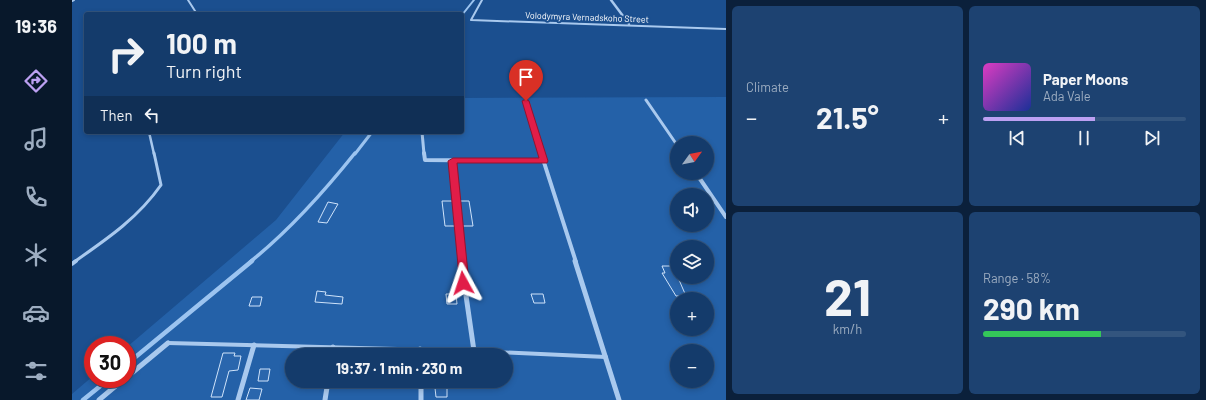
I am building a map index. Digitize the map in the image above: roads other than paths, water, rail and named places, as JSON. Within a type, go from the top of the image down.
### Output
[{"type":"street","points":[[611,0],[629,24]]},
{"type":"street","points":[[646,100],[671,136]]},
{"type":"street","points":[[526,101],[619,400]]},
{"type":"street","points":[[422,134],[425,160],[544,161]]},
{"type":"street","points":[[453,161],[463,283],[474,348]]},
{"type":"street","points":[[701,180],[726,217]]},
{"type":"street","points":[[136,370],[168,343]]},
{"type":"street","points":[[238,400],[254,345]]},
{"type":"street","points":[[99,400],[113,388]]},
{"type":"street","points":[[325,400],[327,388]]},
{"type":"street","points":[[421,388],[421,400]]},
{"type":"lane","points":[[188,0],[196,12]]},
{"type":"lane","name":"Volodymyra Vernadskoho Street","points":[[482,0],[471,20],[629,24],[726,29]]},
{"type":"lane","points":[[72,264],[128,224],[150,202],[160,185],[149,134]]},
{"type":"lane","points":[[168,343],[350,348]]},
{"type":"lane","points":[[513,352],[606,356]]},
{"type":"waterway","points":[[464,12],[474,0]]},
{"type":"waterway","points":[[355,154],[370,134]]},
{"type":"waterway","points":[[250,262],[265,250],[306,210],[355,153]]},
{"type":"waterway","points":[[136,357],[252,261]]},
{"type":"waterway","points":[[83,400],[98,388]]}]
